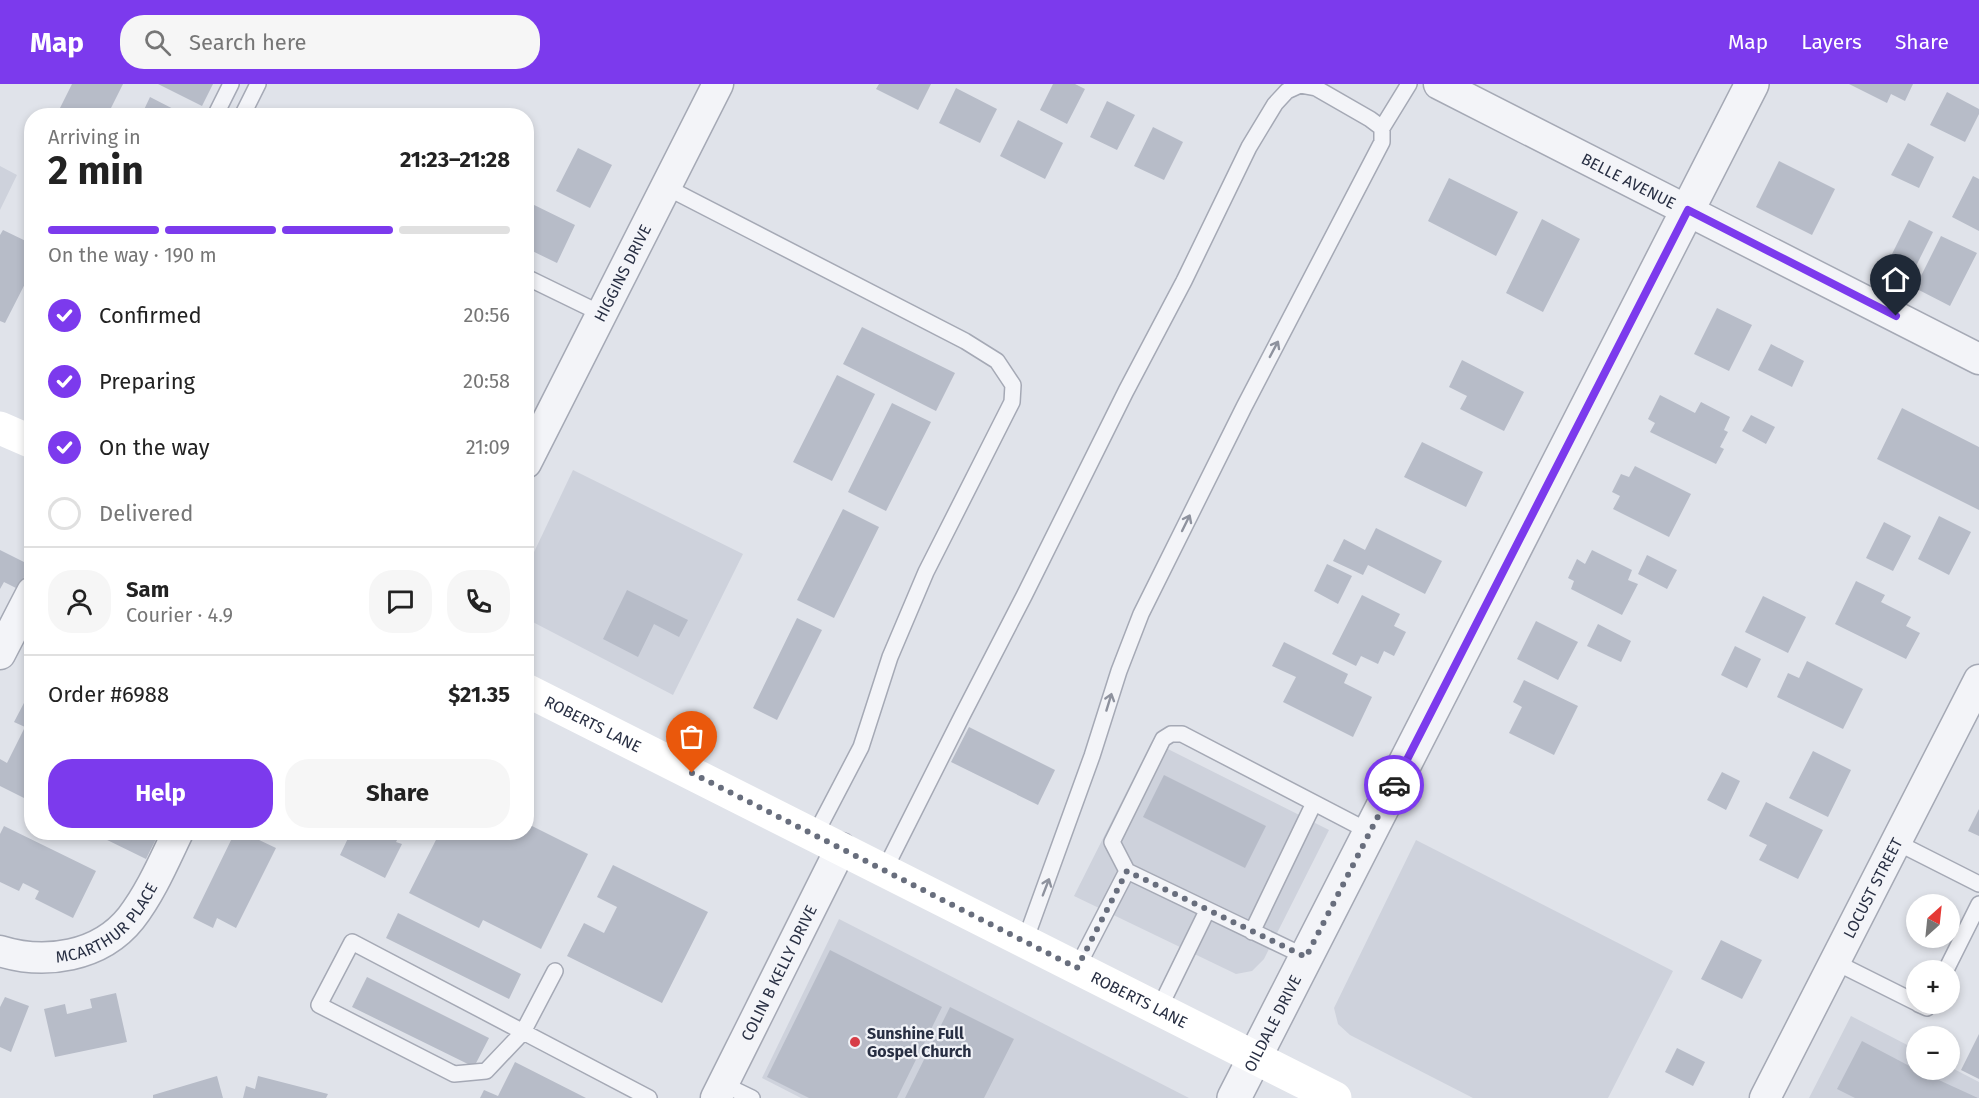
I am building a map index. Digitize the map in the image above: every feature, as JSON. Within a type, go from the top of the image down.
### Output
[{"type":"main road","points":[[0,428],[24,438]]},
{"type":"main road","name":"ROBERTS LANE","points":[[534,694],[1335,1098]]},
{"type":"street","name":"HIGGINS DRIVE","points":[[534,448],[718,84]]},
{"type":"street","name":"BELLE AVENUE","points":[[1439,84],[1979,359]]},
{"type":"street","name":"OILDALE DRIVE","points":[[1234,1098],[1752,84]]},
{"type":"street","points":[[0,654],[24,608]]},
{"type":"street","name":"LOCUST STREET","points":[[1765,1098],[1979,680]]},
{"type":"street","name":"MCARTHUR PLACE","points":[[0,951],[20,957],[51,958],[82,951],[108,938],[130,919],[148,893],[174,840]]},
{"type":"street","name":"COLIN B KELLY DRIVE","points":[[719,1091],[828,842]]},
{"type":"lane","points":[[219,108],[231,84]]},
{"type":"lane","points":[[246,108],[258,84]]},
{"type":"lane","points":[[884,870],[1184,281],[1249,147],[1275,104],[1287,91],[1300,84],[1316,88],[1382,128]]},
{"type":"lane","points":[[1025,941],[1141,614],[1244,407],[1382,142],[1382,128],[1409,84]]},
{"type":"lane","points":[[666,187],[965,341],[997,361],[1013,385],[1012,402],[926,572],[890,657],[828,842]]},
{"type":"lane","points":[[534,281],[602,314]]},
{"type":"lane","points":[[1306,957],[1127,871],[1112,842],[1163,739],[1171,734],[1182,734],[1370,832]]},
{"type":"lane","points":[[1252,932],[1314,802]]},
{"type":"lane","points":[[1896,842],[1979,884]]},
{"type":"lane","points":[[1077,968],[1127,871]]},
{"type":"lane","points":[[1951,960],[1979,904]]},
{"type":"lane","points":[[1160,1009],[1207,911]]},
{"type":"lane","points":[[555,970],[523,1032],[486,1071],[454,1074],[319,1005],[352,942],[523,1032],[649,1098]]},
{"type":"lane","points":[[1835,962],[1906,998]]},
{"type":"lane","points":[[719,1091],[752,1098]]},
{"type":"shaded area","points":[[0,166],[17,175],[0,210]]},
{"type":"shaded area","points":[[573,470],[743,554],[673,695],[534,623],[534,552]]},
{"type":"shaded area","points":[[1152,741],[1329,830],[1264,959],[1252,971],[1236,974],[1074,896]]},
{"type":"shaded area","points":[[1416,840],[1673,971],[1608,1098],[1473,1098],[1350,1035],[1338,1024],[1334,1008]]},
{"type":"shaded area","points":[[839,919],[1189,1098],[801,1098],[762,1078]]},
{"type":"shaded area","points":[[1851,1016],[1906,1044],[1906,1080],[1960,1080],[1960,1072],[1979,1082],[1979,1098],[1809,1098]]},
{"type":"building","points":[[72,84],[123,84],[111,108],[60,108]]},
{"type":"building","points":[[158,84],[213,84],[202,106]]},
{"type":"building","points":[[879,84],[931,84],[918,110],[876,89]]},
{"type":"building","points":[[1053,84],[1075,84],[1085,89],[1067,124],[1040,110]]},
{"type":"building","points":[[1849,84],[1913,84],[1905,101],[1891,94],[1887,103]]},
{"type":"building","points":[[956,88],[997,109],[980,143],[939,123]]},
{"type":"building","points":[[1947,92],[1979,109],[1979,114],[1965,142],[1930,125]]},
{"type":"building","points":[[150,97],[171,108],[145,108]]},
{"type":"building","points":[[1107,101],[1135,115],[1117,150],[1090,137]]},
{"type":"building","points":[[1018,120],[1063,143],[1045,179],[1000,156]]},
{"type":"building","points":[[1153,127],[1183,142],[1164,180],[1134,166]]},
{"type":"building","points":[[1908,143],[1934,157],[1919,188],[1891,175]]},
{"type":"building","points":[[578,148],[612,165],[590,208],[556,191]]},
{"type":"building","points":[[1779,161],[1835,189],[1812,235],[1756,207]]},
{"type":"building","points":[[1973,176],[1979,179],[1979,231],[1952,217]]},
{"type":"building","points":[[1449,178],[1518,212],[1496,256],[1428,221]]},
{"type":"building","points":[[534,205],[575,225],[557,263],[534,252]]},
{"type":"building","points":[[1542,219],[1580,239],[1543,312],[1506,293]]},
{"type":"building","points":[[1909,220],[1933,232],[1905,288],[1881,276]]},
{"type":"building","points":[[3,230],[24,240],[24,286],[5,323],[0,321],[0,235]]},
{"type":"building","points":[[1941,236],[1977,253],[1950,306],[1915,288]]},
{"type":"building","points":[[1717,308],[1752,325],[1729,371],[1694,354]]},
{"type":"building","points":[[862,327],[955,373],[936,411],[843,364]]},
{"type":"building","points":[[1771,344],[1804,361],[1792,387],[1758,370]]},
{"type":"building","points":[[1462,360],[1524,392],[1504,431],[1460,409],[1467,396],[1449,387]]},
{"type":"building","points":[[837,375],[875,394],[832,481],[793,462]]},
{"type":"building","points":[[1660,395],[1695,413],[1701,402],[1730,417],[1724,430],[1728,432],[1720,447],[1724,449],[1716,464],[1650,432],[1655,423],[1648,419]]},
{"type":"building","points":[[892,403],[931,422],[886,511],[848,492]]},
{"type":"building","points":[[1902,408],[1979,447],[1979,510],[1877,459]]},
{"type":"building","points":[[1751,415],[1775,427],[1766,444],[1742,431]]},
{"type":"building","points":[[1422,442],[1483,472],[1466,507],[1404,477]]},
{"type":"building","points":[[1635,466],[1691,494],[1669,537],[1613,509],[1620,496],[1612,492],[1621,474],[1629,477]]},
{"type":"building","points":[[843,509],[879,527],[834,618],[797,600]]},
{"type":"building","points":[[1939,516],[1971,532],[1949,575],[1918,559]]},
{"type":"building","points":[[1884,522],[1911,536],[1893,571],[1866,558]]},
{"type":"building","points":[[1376,528],[1442,561],[1425,594],[1368,565],[1363,575],[1333,561],[1344,539],[1365,550]]},
{"type":"building","points":[[0,550],[24,562],[24,577],[18,589],[4,582],[0,589]]},
{"type":"building","points":[[1592,550],[1632,570],[1628,580],[1638,584],[1622,615],[1571,589],[1574,581],[1568,578],[1577,559],[1585,564]]},
{"type":"building","points":[[1647,555],[1677,570],[1667,589],[1638,574]]},
{"type":"building","points":[[1327,564],[1352,576],[1338,604],[1314,591]]},
{"type":"building","points":[[1856,581],[1885,595],[1881,602],[1911,617],[1906,626],[1920,633],[1906,659],[1835,624]]},
{"type":"building","points":[[627,590],[688,620],[679,637],[654,624],[638,657],[603,639]]},
{"type":"building","points":[[1362,595],[1400,614],[1394,626],[1406,632],[1394,656],[1384,651],[1378,664],[1361,656],[1356,666],[1332,654]]},
{"type":"building","points":[[1763,596],[1806,617],[1788,653],[1745,632]]},
{"type":"building","points":[[797,618],[822,630],[777,720],[753,708]]},
{"type":"building","points":[[1536,621],[1578,642],[1558,680],[1517,659]]},
{"type":"building","points":[[1598,624],[1631,641],[1621,662],[1587,646]]},
{"type":"building","points":[[1284,642],[1348,674],[1344,683],[1372,697],[1353,737],[1283,702],[1296,677],[1272,666]]},
{"type":"building","points":[[1735,646],[1761,659],[1747,688],[1721,675]]},
{"type":"building","points":[[1807,661],[1863,689],[1843,729],[1777,697],[1788,673],[1799,678]]},
{"type":"building","points":[[1524,680],[1578,706],[1554,755],[1509,733],[1522,707],[1513,702]]},
{"type":"building","points":[[24,703],[24,727],[14,722]]},
{"type":"building","points":[[969,727],[1055,770],[1038,805],[951,762]]},
{"type":"building","points":[[24,729],[24,798],[0,786],[0,759],[7,763]]},
{"type":"building","points":[[1813,751],[1851,770],[1828,817],[1789,798]]},
{"type":"building","points":[[1722,772],[1740,781],[1726,810],[1707,800]]},
{"type":"building","points":[[1164,775],[1266,826],[1245,868],[1143,817]]},
{"type":"building","points":[[1766,802],[1823,830],[1798,879],[1759,860],[1767,845],[1749,836]]},
{"type":"building","points":[[1979,809],[1979,836],[1968,831]]},
{"type":"building","points":[[4,826],[24,836],[24,840],[33,840],[96,871],[73,918],[35,899],[39,891],[23,883],[19,891],[0,882],[0,834]]},
{"type":"building","points":[[534,827],[588,854],[541,949],[483,920],[479,928],[409,893],[436,840],[534,840]]},
{"type":"building","points":[[107,840],[156,840],[146,859]]},
{"type":"building","points":[[231,840],[259,840],[276,848],[236,928],[217,918],[213,928],[193,918]]},
{"type":"building","points":[[347,840],[397,840],[396,842],[402,844],[385,878],[340,855]]},
{"type":"building","points":[[613,865],[708,912],[662,1003],[567,956],[584,923],[604,933],[617,907],[597,897]]},
{"type":"building","points":[[398,913],[521,974],[509,999],[386,938]]},
{"type":"building","points":[[1721,940],[1762,960],[1742,999],[1701,979]]},
{"type":"building","name":"Sunshine Full Gospel Church","points":[[830,950],[942,1007],[897,1098],[809,1098],[767,1077]]},
{"type":"building","points":[[367,977],[489,1038],[474,1067],[352,1007]]},
{"type":"building","points":[[116,993],[127,1042],[55,1057],[44,1009],[65,1004],[67,1014],[92,1008],[90,999]]},
{"type":"building","points":[[5,997],[29,1006],[11,1052],[0,1047],[0,1007]]},
{"type":"building","points":[[950,1007],[1014,1039],[984,1098],[905,1098]]},
{"type":"building","points":[[1979,1034],[1979,1079],[1961,1070]]},
{"type":"building","points":[[1862,1041],[1906,1064],[1906,1080],[1939,1080],[1978,1098],[1855,1098],[1837,1089]]},
{"type":"building","points":[[1677,1048],[1705,1062],[1693,1086],[1665,1072]]},
{"type":"building","points":[[515,1062],[586,1098],[480,1098],[484,1090],[498,1096]]},
{"type":"building","points":[[217,1076],[223,1098],[153,1098],[153,1095]]},
{"type":"building","points":[[258,1076],[328,1094],[326,1098],[243,1098],[246,1086],[255,1089]]},
{"type":"way so far","points":[[692,773],[1077,968],[1127,871],[1306,957],[1394,785]]},
{"type":"place","name":"Sunshine Full Gospel Church","points":[[855,1042]]},
{"type":"route","points":[[1394,785],[1688,210],[1896,316]]}]
